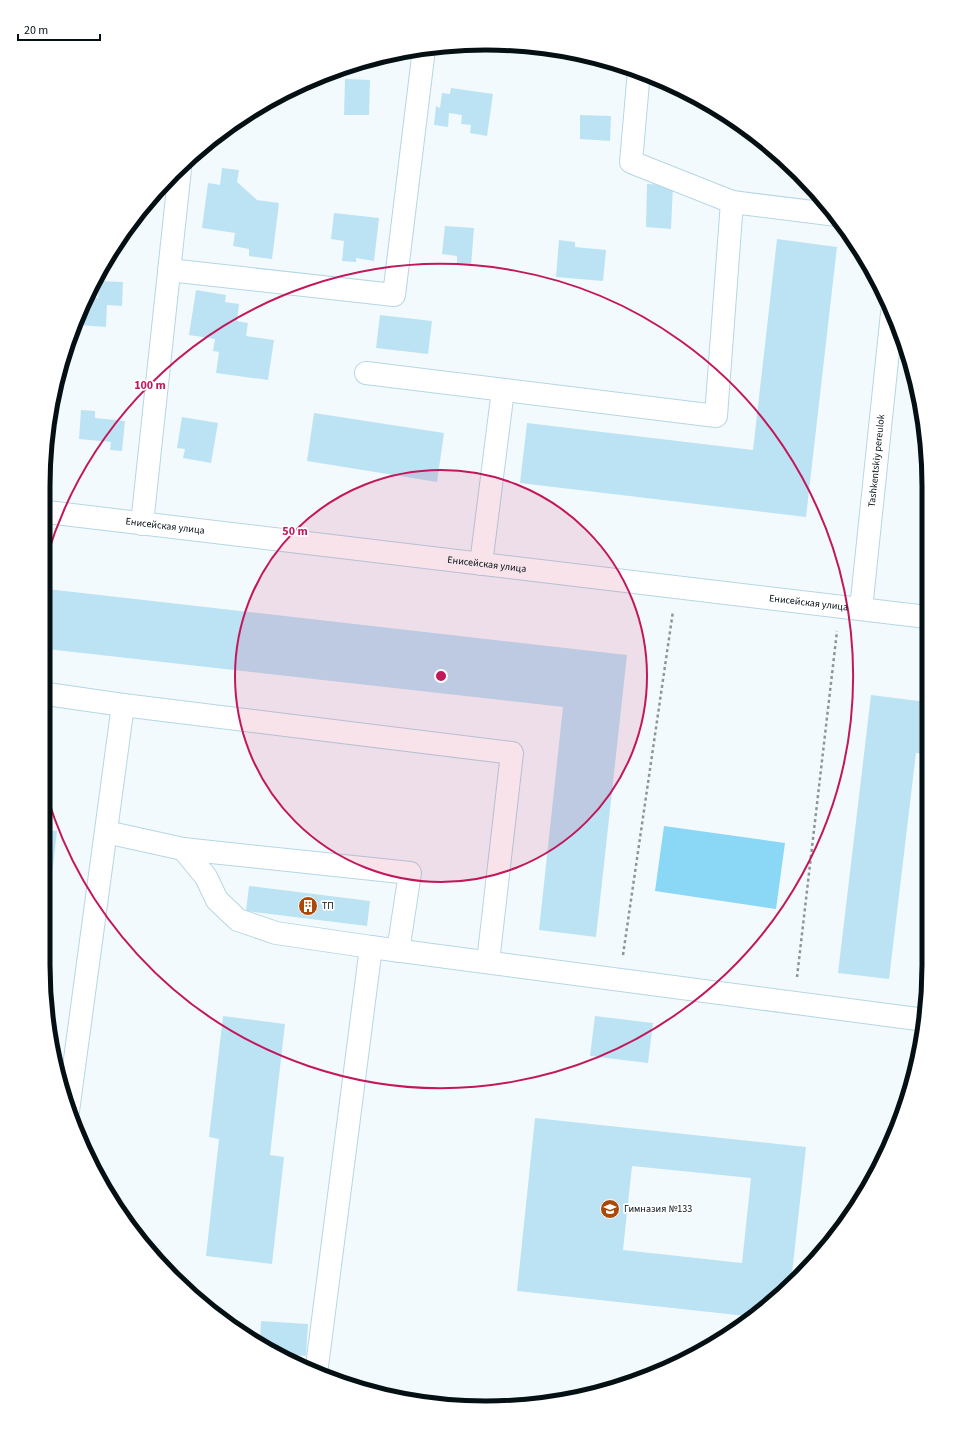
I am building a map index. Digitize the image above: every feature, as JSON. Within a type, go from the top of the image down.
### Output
[{"type":"street","points":[[169,270],[394,295],[423,55]]},
{"type":"street","points":[[638,78],[631,162],[732,202],[827,215]]},
{"type":"street","points":[[142,524],[179,177]]},
{"type":"street","points":[[366,374],[716,416],[732,202]]},
{"type":"street","name":"Tashkentskiy pereulok","points":[[861,609],[891,324]]},
{"type":"street","points":[[481,564],[503,390]]},
{"type":"street","name":"Енисейская улица","points":[[50,512],[922,616]]},
{"type":"street","points":[[50,694],[123,705],[512,753],[488,962]]},
{"type":"street","points":[[70,1095],[123,705]]},
{"type":"street","points":[[106,832],[183,849],[410,873],[398,951]]},
{"type":"street","points":[[183,849],[206,877],[217,900],[238,920],[276,933],[398,951],[918,1019]]},
{"type":"street","points":[[317,1367],[371,947]]},
{"type":"path","points":[[620,980],[677,587]]},
{"type":"path","points":[[794,1003],[839,606]]},
{"type":"shaded area","points":[[664,826],[785,843],[776,909],[655,891]]},
{"type":"building","points":[[345,79],[370,80],[369,115],[344,115]]},
{"type":"building","points":[[451,88],[493,94],[487,136],[470,133],[471,125],[461,124],[462,115],[449,113],[448,127],[434,125],[436,106],[440,108],[442,93],[450,94]]},
{"type":"building","points":[[580,115],[611,116],[610,141],[580,139]]},
{"type":"building","points":[[222,168],[239,170],[237,182],[257,200],[279,203],[272,259],[249,256],[249,249],[233,246],[235,233],[202,228],[208,183],[220,185]]},
{"type":"building","points":[[647,184],[673,185],[671,229],[646,227]]},
{"type":"building","points":[[334,213],[379,218],[374,261],[356,258],[356,262],[342,261],[344,241],[331,239]]},
{"type":"building","points":[[445,226],[474,228],[471,266],[457,264],[457,256],[442,254]]},
{"type":"building","points":[[777,239],[837,247],[806,517],[520,483],[527,423],[753,450]]},
{"type":"building","points":[[559,240],[575,242],[575,247],[606,250],[603,281],[556,277]]},
{"type":"building","points":[[101,281],[123,282],[122,306],[107,305],[106,327],[81,325],[93,298],[98,298],[99,286]]},
{"type":"building","points":[[196,290],[226,295],[225,302],[239,304],[237,321],[248,323],[246,336],[274,340],[268,380],[216,373],[219,352],[213,351],[215,339],[189,335]]},
{"type":"building","points":[[380,315],[432,321],[428,354],[376,348]]},
{"type":"building","points":[[81,410],[95,411],[95,418],[125,421],[122,451],[110,450],[111,442],[79,439]]},
{"type":"building","points":[[314,413],[444,433],[437,482],[307,461]]},
{"type":"building","points":[[182,417],[218,423],[211,463],[183,458],[185,449],[177,448]]},
{"type":"building","points":[[50,589],[627,655],[596,937],[539,930],[563,707],[50,649]]},
{"type":"building","points":[[871,695],[922,701],[922,754],[916,753],[889,979],[838,973]]},
{"type":"building","points":[[50,830],[57,831],[50,893]]},
{"type":"building","name":"ТП","points":[[249,886],[370,901],[367,926],[246,911]]},
{"type":"building","points":[[223,1016],[285,1024],[270,1155],[284,1157],[272,1264],[206,1256],[219,1139],[209,1137]]},
{"type":"building","points":[[595,1016],[653,1023],[648,1063],[590,1056]]},
{"type":"building","points":[[535,1118],[806,1147],[792,1275],[773,1293],[744,1316],[517,1291]],"holes":[[[632,1166],[751,1178],[742,1263],[623,1250]]]},
{"type":"building","points":[[261,1321],[308,1324],[306,1356],[291,1355],[260,1338]]},
{"type":"place","name":"ТП","points":[[308,906]]},
{"type":"place","name":"Гимназия №133","points":[[610,1209]]}]
